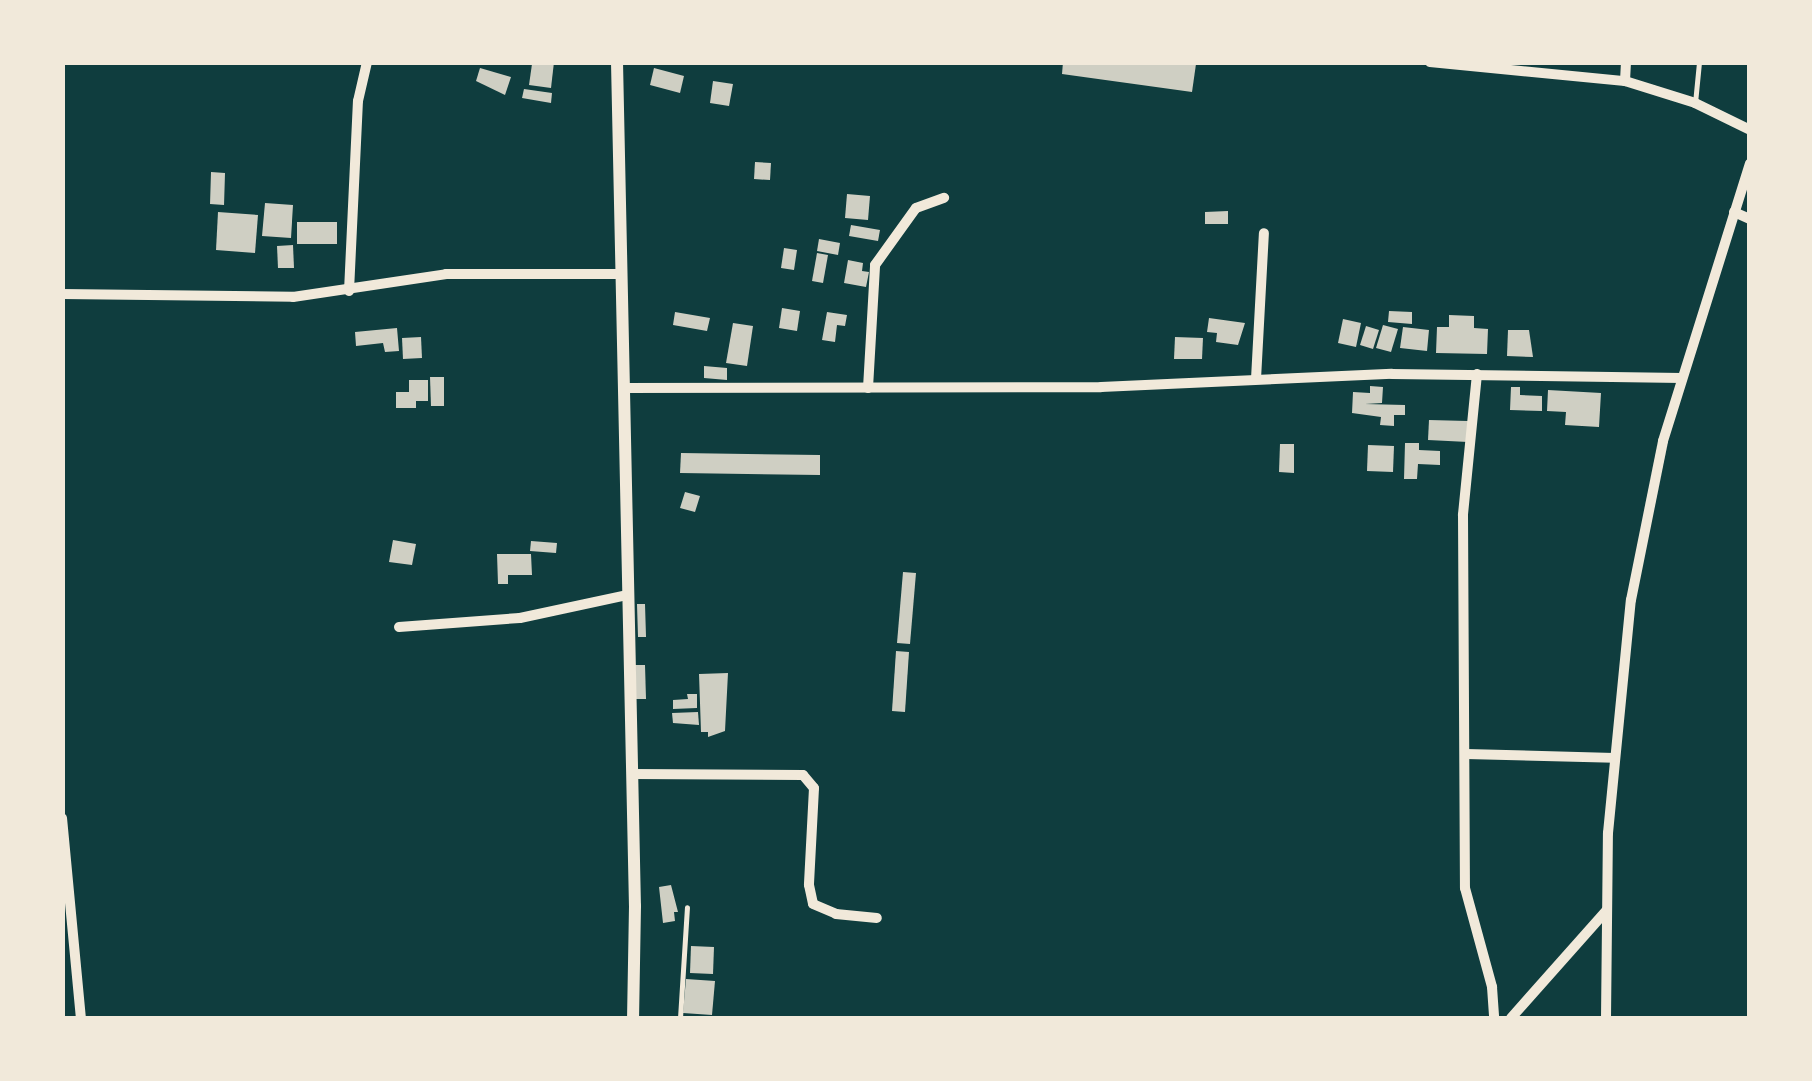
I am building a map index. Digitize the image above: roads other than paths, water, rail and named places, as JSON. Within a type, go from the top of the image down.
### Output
[{"type":"street","points":[[349,291],[358,100],[367,62]]},
{"type":"street","points":[[617,62],[632,774],[633,1018]]},
{"type":"street","points":[[1430,62],[1626,81],[1695,103],[1750,130]]},
{"type":"street","points":[[1626,62],[1626,81]]},
{"type":"street","points":[[1606,1018],[1614,758],[1630,600],[1663,441],[1750,164]]},
{"type":"street","points":[[868,388],[875,264],[916,208],[944,198]]},
{"type":"street","points":[[1734,212],[1750,219]]},
{"type":"street","points":[[1256,379],[1264,233]]},
{"type":"street","points":[[62,294],[293,297],[446,274],[621,274]]},
{"type":"street","points":[[623,388],[1101,387],[1477,374],[1682,378]]},
{"type":"street","points":[[1477,374],[1463,516],[1465,888],[1492,987],[1494,1018]]},
{"type":"street","points":[[400,627],[520,618],[627,595]]},
{"type":"street","points":[[1466,754],[1614,758]]},
{"type":"street","points":[[632,774],[803,776],[814,788],[809,885],[813,904],[836,914],[877,918]]},
{"type":"street","points":[[62,818],[81,1018]]},
{"type":"street","points":[[1511,1018],[1607,910]]},
{"type":"lane","points":[[1695,103],[1699,62]]},
{"type":"lane","points":[[680,1018],[688,907]]}]
